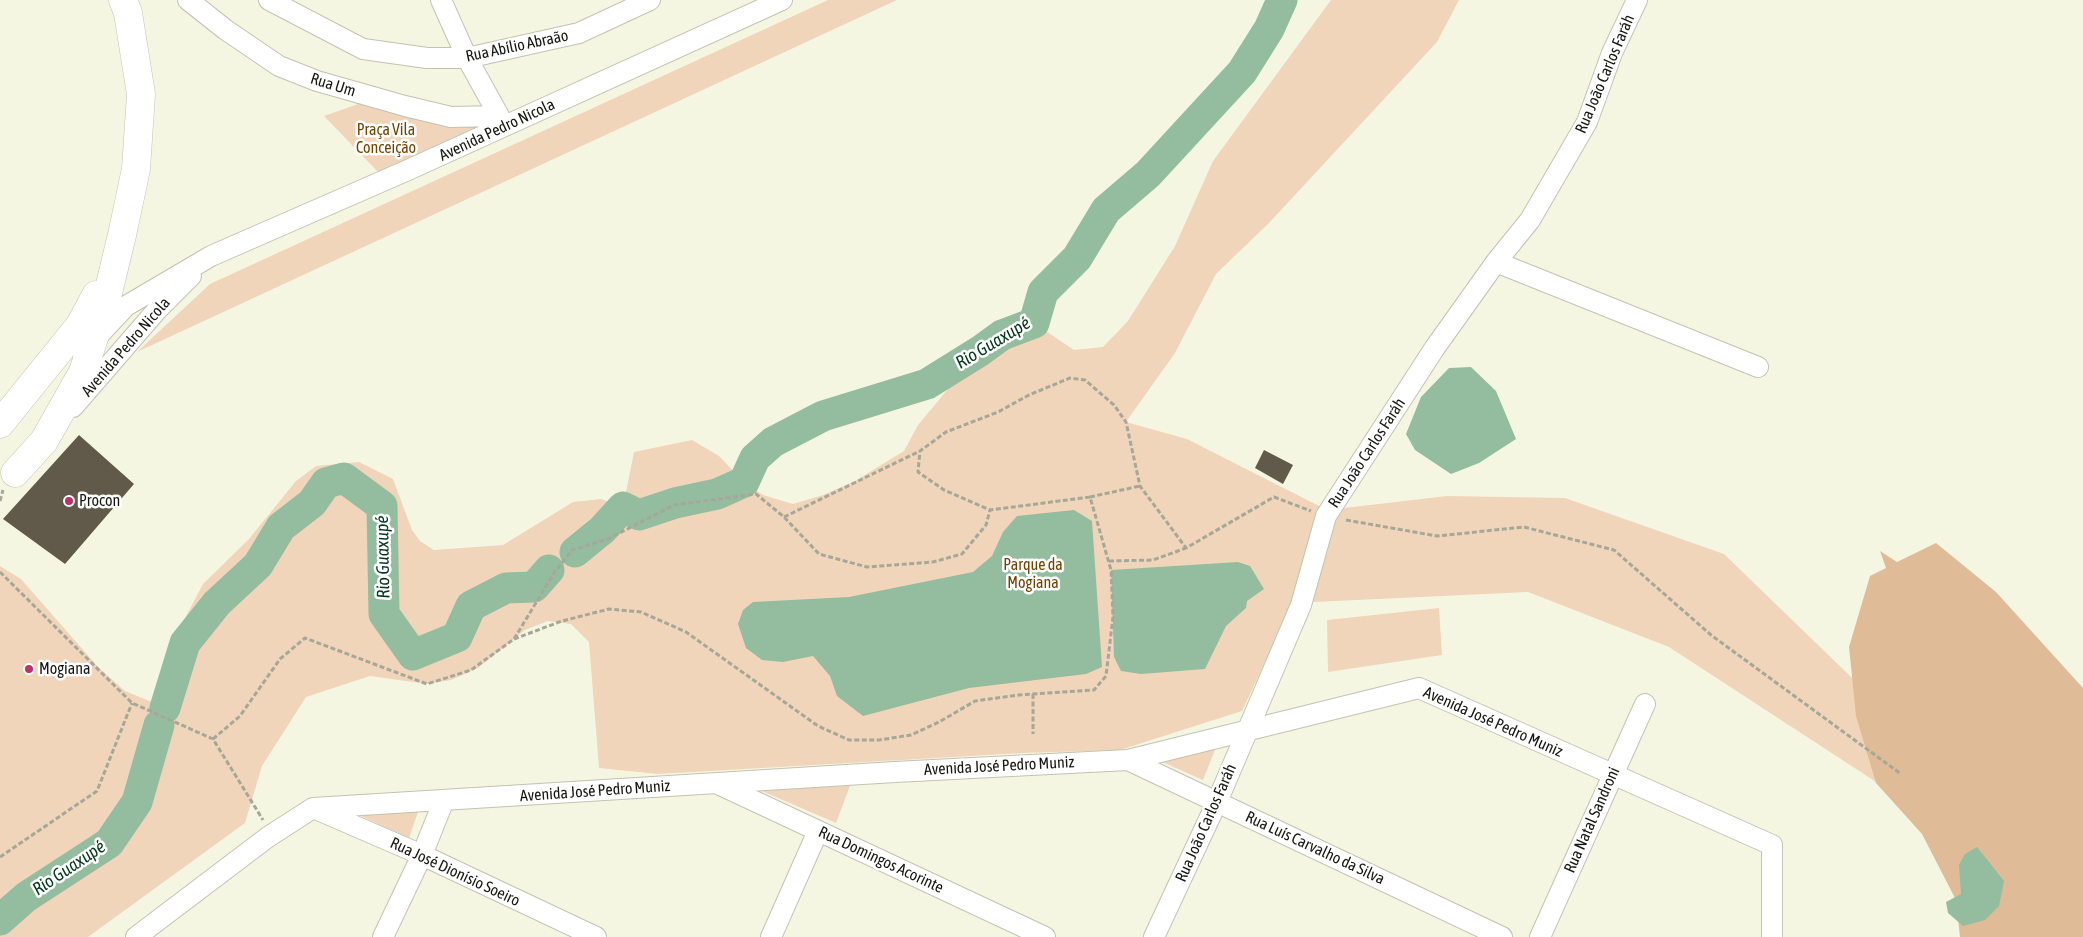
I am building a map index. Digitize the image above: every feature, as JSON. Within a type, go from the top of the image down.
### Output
[{"type":"main road","points":[[0,424],[80,325],[113,265],[122,235],[136,169],[141,94],[128,13],[123,0]]},
{"type":"main road","points":[[5,482],[44,441],[83,372],[94,340],[116,301],[113,265]]},
{"type":"main road","points":[[0,432],[12,441],[18,462],[5,482]]},
{"type":"street","name":"Rua Um","points":[[188,0],[226,30],[279,66],[310,78],[405,106],[451,117],[502,121]]},
{"type":"street","name":"Rua Abílio Abraão","points":[[269,0],[363,49],[427,58],[467,58],[580,33],[615,7],[650,0]]},
{"type":"street","points":[[441,0],[467,58],[502,121]]},
{"type":"street","name":"Avenida Pedro Nicola","points":[[116,301],[211,256],[408,170],[502,121],[782,0]]},
{"type":"street","name":"Rua João Carlos Faráh","points":[[1154,937],[1217,802],[1301,605],[1326,516],[1434,349],[1496,262],[1530,220],[1587,122],[1612,53],[1637,0]]},
{"type":"street","name":"Avenida Pedro Nicola","points":[[44,441],[157,310],[211,256]]},
{"type":"street","points":[[1496,262],[1758,367]]},
{"type":"street","name":"Avenida Pedro Nicola","points":[[51,362],[94,340]]},
{"type":"street","name":"Avenida José Pedro Muniz","points":[[313,808],[1128,760],[1419,688],[1772,845],[1772,937]]},
{"type":"street","name":"Rua Natal Sandroni","points":[[1540,937],[1645,704]]},
{"type":"street","name":"Rua Luís Carvalho da Silva","points":[[1128,760],[1502,937]]},
{"type":"street","name":"Rua Domingos Acorinte","points":[[716,783],[1045,937]]},
{"type":"street","points":[[383,937],[422,856],[444,800]]},
{"type":"street","points":[[136,937],[268,838],[313,808]]},
{"type":"street","name":"Rua José Dionísio Soeiro","points":[[313,808],[422,856],[596,937]]},
{"type":"street","points":[[771,937],[818,831]]},
{"type":"path","points":[[784,517],[920,450],[946,432],[998,412],[1029,395],[1070,378],[1085,380],[1114,405],[1126,422],[1140,486],[1186,548]]},
{"type":"path","points":[[920,450],[918,472],[944,490],[990,510],[1090,497],[1140,486]]},
{"type":"path","points":[[514,639],[554,573],[572,550],[608,540],[674,505],[756,494],[784,517],[819,554],[867,566],[933,562],[962,554],[986,525],[990,510]]},
{"type":"path","points":[[213,739],[240,716],[280,659],[305,638],[427,684],[471,670],[514,639],[562,620],[609,609],[641,612],[686,632],[818,726],[848,740],[879,740],[910,735],[939,722],[975,701],[1033,694],[1094,690],[1106,676],[1112,617],[1111,570],[1090,497]]},
{"type":"path","points":[[1109,561],[1153,560],[1186,548],[1274,497],[1326,516],[1437,536],[1524,526],[1614,550],[1711,635],[1900,774]]},
{"type":"path","points":[[0,572],[132,703],[213,739],[261,814],[268,838]]},
{"type":"path","points":[[1033,694],[1033,734]]},
{"type":"path","points":[[0,857],[97,791],[132,703]]},
{"type":"green space","points":[[828,0],[897,0],[137,352],[210,284]]},
{"type":"green space","name":"Parque da Mogiana","points":[[1331,0],[1459,0],[1437,42],[1269,223],[1216,274],[1175,353],[1126,422],[1187,439],[1327,510],[1447,496],[1565,498],[1724,554],[1969,791],[1962,838],[1669,647],[1528,592],[1293,603],[1242,711],[1120,750],[1023,753],[658,774],[599,768],[589,642],[571,624],[548,621],[525,630],[478,668],[451,680],[427,684],[370,676],[306,697],[262,766],[245,823],[88,937],[0,937],[0,566],[21,579],[99,668],[125,691],[152,702],[172,643],[203,584],[249,539],[296,481],[316,466],[359,462],[393,479],[412,530],[420,541],[434,550],[503,545],[573,502],[601,499],[623,507],[634,452],[692,440],[719,456],[744,482],[763,495],[793,504],[823,495],[855,481],[904,451],[918,425],[953,383],[1020,339],[1034,323],[1074,350],[1103,347],[1128,321],[1175,246],[1213,161]]},
{"type":"green space","name":"Praça Vila Conceição","points":[[361,103],[476,128],[380,174],[324,116]]},
{"type":"green space","points":[[1439,608],[1442,655],[1328,672],[1327,620]]},
{"type":"green space","points":[[1217,745],[1203,780],[1160,761]]},
{"type":"green space","points":[[850,786],[836,823],[755,788]]},
{"type":"green space","points":[[419,809],[409,838],[357,814]]},
{"type":"shaded area","points":[[1471,367],[1496,391],[1516,439],[1479,463],[1451,474],[1415,450],[1406,434],[1421,397],[1449,368]]},
{"type":"shaded area","points":[[1074,510],[1092,521],[1102,667],[1086,674],[969,688],[863,716],[837,696],[830,676],[813,656],[783,662],[762,660],[746,648],[738,624],[743,610],[753,602],[849,597],[973,572],[992,556],[1003,532],[1017,516]]},
{"type":"shaded area","points":[[1936,543],[1996,592],[2083,688],[2083,937],[1960,937],[1956,900],[1922,834],[1876,783],[1856,716],[1849,647],[1870,576],[1886,568],[1880,551],[1897,562]]},
{"type":"shaded area","points":[[1238,562],[1250,566],[1264,589],[1247,601],[1246,608],[1226,626],[1205,669],[1141,674],[1121,671],[1114,657],[1111,570]]},
{"type":"shaded area","points":[[1977,847],[2004,881],[1999,906],[1985,920],[1963,926],[1948,913],[1946,902],[1961,894],[1959,865],[1965,854]]},
{"type":"building","name":"Procon","points":[[79,435],[134,484],[65,564],[3,519]]},
{"type":"building","points":[[1264,450],[1293,465],[1283,484],[1255,468]]},
{"type":"waterway","name":"Rio Guaxupé","points":[[575,552],[602,530],[623,507],[639,515],[675,503],[717,494],[744,482],[755,458],[773,442],[823,416],[927,384],[1002,335],[1034,323],[1043,292],[1077,258],[1106,210],[1148,174],[1242,72],[1269,29],[1282,0]]},
{"type":"waterway","name":"Rio Guaxupé","points":[[165,708],[185,643],[217,603],[258,565],[281,527],[312,503],[326,483],[344,478],[382,506],[384,614],[413,655],[457,637],[471,606],[506,588],[534,587],[549,570]]},
{"type":"waterway","name":"Rio Guaxupé","points":[[0,920],[26,897],[109,843],[137,802],[159,725]]},
{"type":"place","name":"Procon","points":[[69,501]]},
{"type":"place","name":"Mogiana","points":[[29,669]]}]
